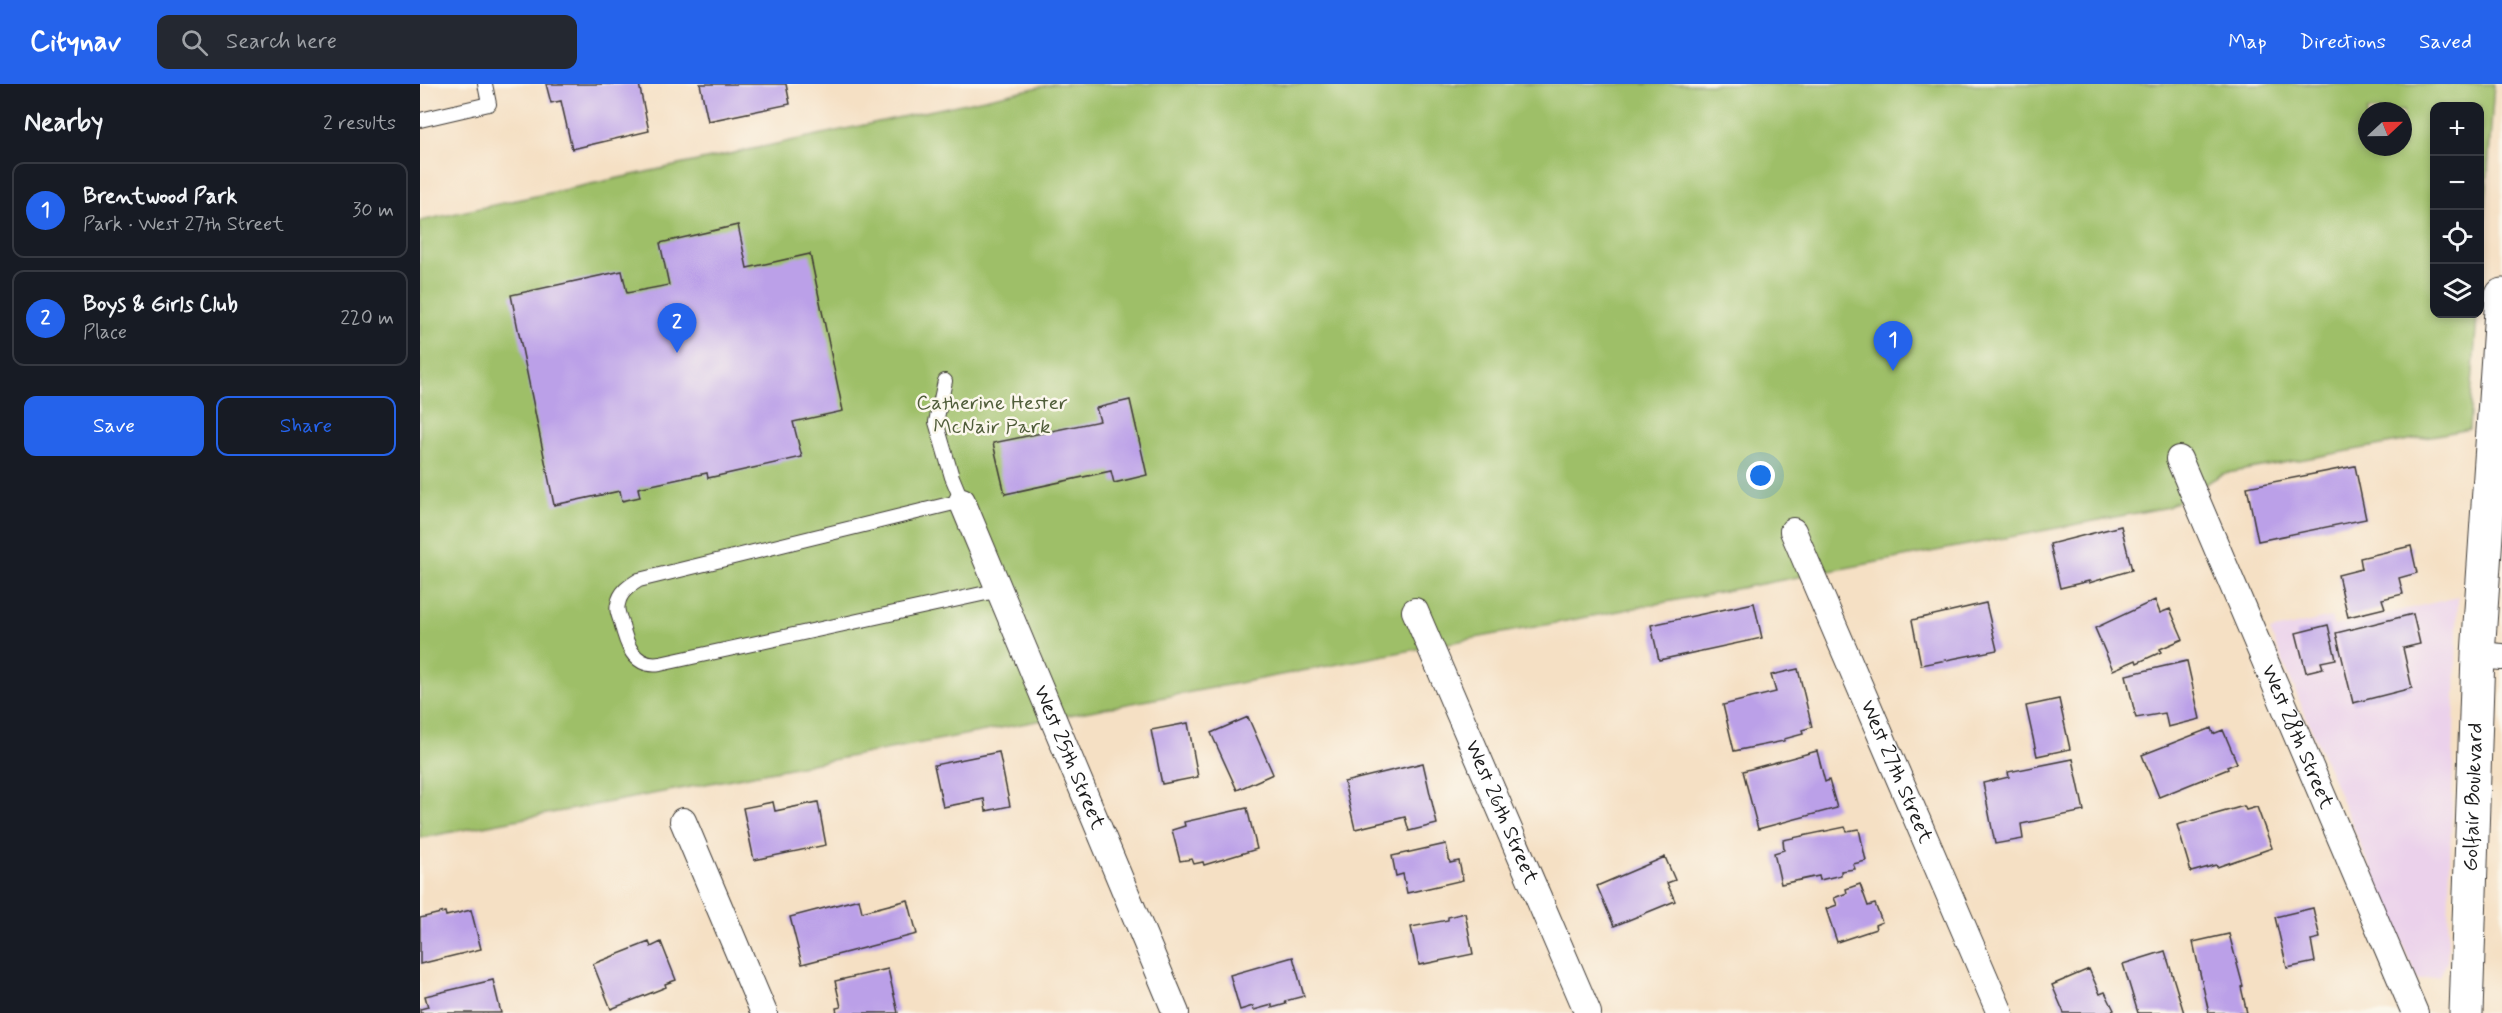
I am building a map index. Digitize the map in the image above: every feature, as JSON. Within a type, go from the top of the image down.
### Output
[{"type":"main road","name":"Golfair Boulevard","points":[[2466,1013],[2490,656],[2502,297]]},
{"type":"street","name":"West 28th Street","points":[[2179,459],[2415,1013]]},
{"type":"street","name":"West 25th Street","points":[[962,501],[1176,1013]]},
{"type":"street","name":"West 27th Street","points":[[1793,531],[2000,1013]]},
{"type":"street","name":"West 26th Street","points":[[1415,611],[1588,1013]]},
{"type":"street","points":[[682,821],[764,1013]]},
{"type":"lane","points":[[420,120],[489,104],[485,84]]},
{"type":"lane","points":[[945,381],[936,422],[952,477],[962,501],[639,580],[628,586],[620,596],[617,606],[627,647],[641,662],[650,666],[1000,591]]},
{"type":"shaded area","points":[[2458,597],[2447,962],[2440,976],[2418,980],[2270,631],[2331,617],[2334,626]]},
{"type":"green space","name":"Catherine Hester McNair Park","points":[[1053,84],[2494,84],[2484,228],[2484,102],[2430,102],[2430,318],[2477,318],[2469,429],[2222,474],[2168,507],[420,838],[420,221]]},
{"type":"building","points":[[546,84],[639,84],[649,131],[572,149],[561,101],[551,103]]},
{"type":"building","points":[[700,84],[786,84],[790,104],[708,121]]},
{"type":"building","points":[[738,225],[747,268],[810,254],[843,411],[793,422],[802,457],[708,478],[707,473],[638,488],[640,497],[622,501],[620,491],[554,505],[511,295],[622,271],[627,293],[669,285],[660,243]]},
{"type":"building","points":[[1130,400],[1147,475],[1114,483],[1111,471],[1005,494],[993,443],[1100,421],[1096,408]]},
{"type":"building","points":[[2355,466],[2366,519],[2258,541],[2247,487]]},
{"type":"building","points":[[2121,526],[2132,570],[2089,583],[2089,581],[2060,588],[2050,544]]},
{"type":"building","points":[[2411,546],[2417,573],[2399,578],[2403,594],[2382,599],[2385,608],[2348,617],[2338,575],[2362,569],[2360,558]]},
{"type":"building","points":[[2155,600],[2160,613],[2170,609],[2183,639],[2137,663],[2136,660],[2113,670],[2095,628]]},
{"type":"building","points":[[1754,603],[1762,638],[1659,660],[1651,625]]},
{"type":"building","points":[[1986,603],[1997,650],[1921,665],[1912,620]]},
{"type":"building","points":[[2413,614],[2420,644],[2403,648],[2412,688],[2353,703],[2336,633]]},
{"type":"building","points":[[2328,625],[2336,659],[2321,662],[2323,668],[2306,672],[2296,633]]},
{"type":"building","points":[[2187,661],[2200,719],[2168,727],[2165,713],[2136,718],[2126,675]]},
{"type":"building","points":[[1798,669],[1812,727],[1802,730],[1803,734],[1784,739],[1784,741],[1734,751],[1723,705],[1776,692],[1771,675]]},
{"type":"building","points":[[2059,699],[2070,749],[2037,756],[2026,706]]},
{"type":"building","points":[[1248,717],[1273,774],[1237,790],[1211,733]]},
{"type":"building","points":[[1188,723],[1198,777],[1162,784],[1151,730]]},
{"type":"building","points":[[2211,728],[2213,734],[2223,730],[2237,763],[2227,767],[2228,769],[2159,797],[2142,755]]},
{"type":"building","points":[[1817,751],[1825,782],[1829,780],[1837,808],[1758,829],[1743,771]]},
{"type":"building","points":[[999,752],[1010,806],[986,811],[984,799],[943,807],[934,765]]},
{"type":"building","points":[[2073,759],[2084,811],[2021,824],[2023,839],[1995,844],[1983,783],[2009,777],[2008,772]]},
{"type":"building","points":[[1423,763],[1437,824],[1409,831],[1405,817],[1355,829],[1344,782]]},
{"type":"building","points":[[773,802],[775,811],[818,802],[826,845],[754,860],[743,808]]},
{"type":"building","points":[[2244,806],[2246,810],[2257,807],[2272,848],[2217,867],[2216,865],[2191,872],[2177,825]]},
{"type":"building","points":[[1247,808],[1257,849],[1204,865],[1203,862],[1194,864],[1192,859],[1180,861],[1172,830],[1185,826],[1184,822]]},
{"type":"building","points":[[1845,827],[1847,831],[1859,829],[1866,861],[1853,864],[1855,869],[1841,871],[1841,875],[1820,880],[1819,876],[1781,884],[1774,853],[1784,850],[1783,840]]},
{"type":"building","points":[[1446,844],[1450,863],[1459,861],[1463,880],[1407,893],[1403,874],[1396,876],[1392,856]]},
{"type":"building","points":[[1665,857],[1675,880],[1667,883],[1675,901],[1614,926],[1597,886]]},
{"type":"building","points":[[1860,884],[1868,906],[1875,904],[1882,922],[1875,925],[1876,929],[1837,942],[1826,909],[1837,905],[1834,898],[1847,893],[1846,889]]},
{"type":"building","points":[[859,899],[862,912],[908,900],[917,934],[802,964],[790,917]]},
{"type":"building","points":[[2313,908],[2320,938],[2311,940],[2315,962],[2287,968],[2275,917]]},
{"type":"building","points":[[471,910],[481,949],[420,964],[420,918],[445,912],[446,916]]},
{"type":"building","points":[[1465,913],[1473,954],[1419,965],[1411,927],[1448,920],[1448,917]]},
{"type":"building","points":[[2229,934],[2243,986],[2241,987],[2247,1013],[2209,1013],[2193,942]]},
{"type":"building","points":[[649,942],[651,947],[661,942],[676,980],[665,984],[666,987],[611,1009],[593,964]]},
{"type":"building","points":[[2165,951],[2184,1013],[2138,1013],[2123,964]]},
{"type":"building","points":[[1293,957],[1304,996],[1285,1001],[1286,1004],[1272,1008],[1272,1005],[1254,1010],[1253,1006],[1240,1010],[1230,975]]},
{"type":"building","points":[[888,969],[898,1013],[837,1013],[836,1008],[841,1007],[835,981]]},
{"type":"building","points":[[2089,969],[2100,994],[2105,992],[2114,1010],[2107,1013],[2064,1013],[2052,985]]},
{"type":"building","points":[[493,980],[501,1013],[420,1013],[420,1009],[428,1007],[425,996]]},
{"type":"place","name":"Boys & Girls Club","points":[[677,353]]},
{"type":"place","name":"Brentwood Park","points":[[1893,371]]}]
